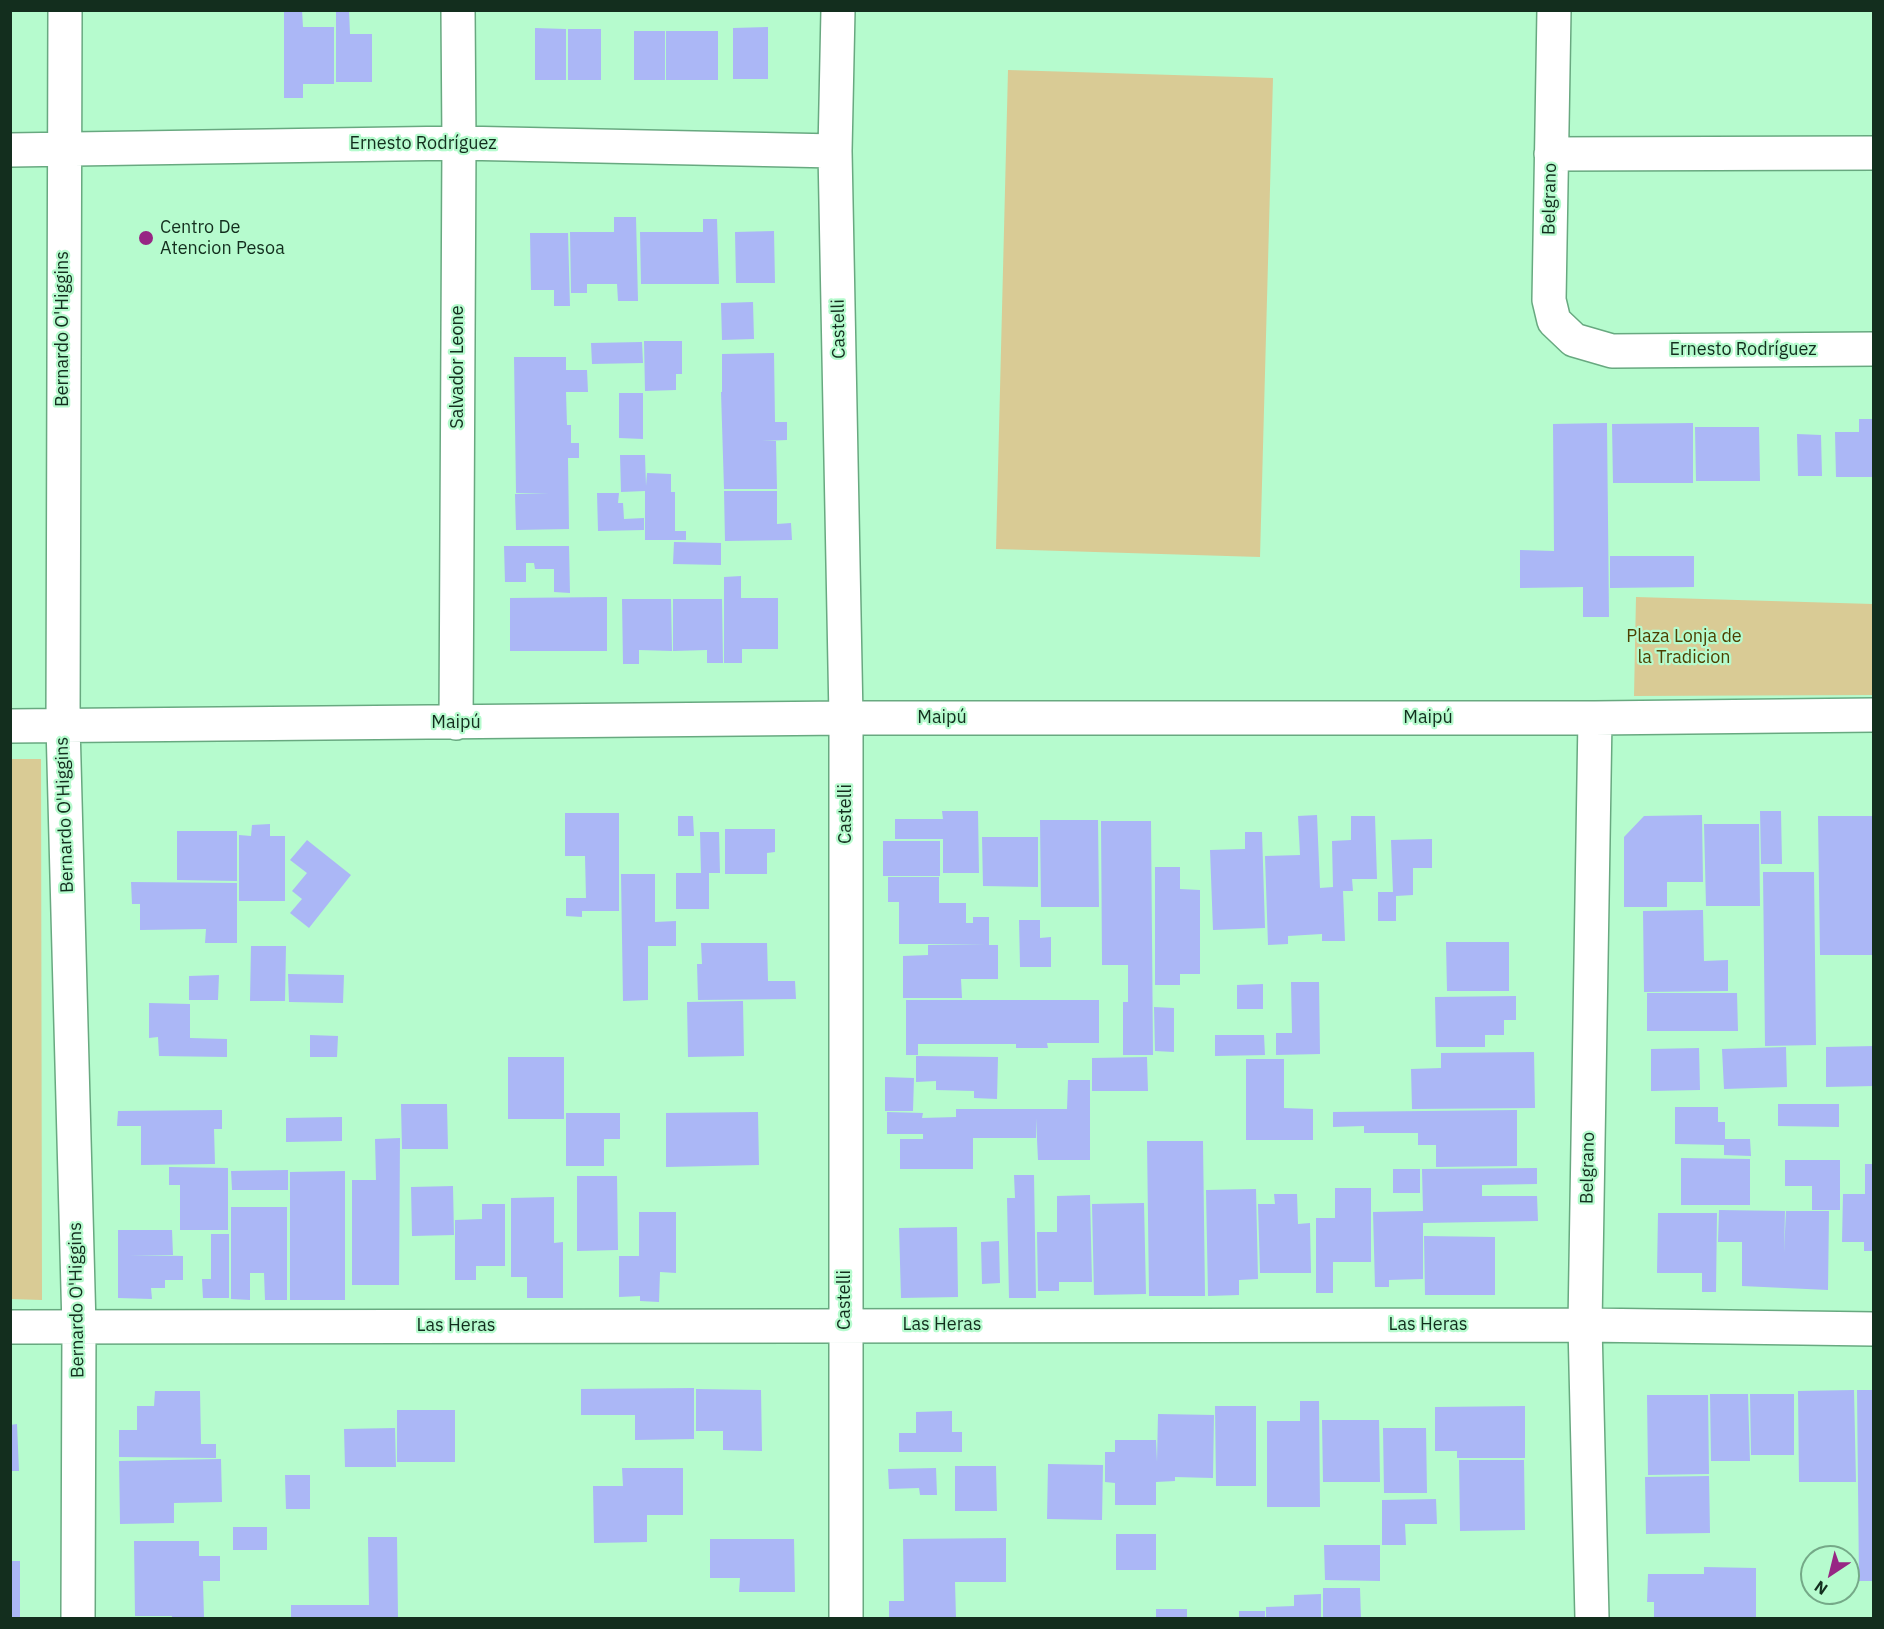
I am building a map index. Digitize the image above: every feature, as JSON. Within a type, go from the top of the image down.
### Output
[{"type":"street","name":"Bernardo O'Higgins","points":[[64,10],[63,725],[79,1327],[78,1618]]},
{"type":"street","name":"Salvador Leone","points":[[456,723],[458,10]]},
{"type":"street","name":"Castelli","points":[[838,10],[835,151],[846,718],[846,1618]]},
{"type":"street","name":"Belgrano","points":[[1554,10],[1549,300],[1554,321],[1574,340],[1612,351]]},
{"type":"street","name":"Ernesto Rodríguez","points":[[10,150],[459,142],[835,151]]},
{"type":"street","points":[[1551,154],[1874,153]]},
{"type":"street","name":"Ernesto Rodríguez","points":[[1612,351],[1874,350]]},
{"type":"street","name":"Maipú","points":[[10,726],[846,718],[1874,715]]},
{"type":"street","name":"Belgrano","points":[[1592,1618],[1585,1325],[1596,717]]},
{"type":"street","name":"Las Heras","points":[[10,1327],[1585,1325],[1874,1329]]},
{"type":"green space","points":[[1008,70],[1273,78],[1260,557],[996,549]]},
{"type":"green space","name":"Plaza Lonja de la Tradicion","points":[[1636,597],[1873,604],[1873,695],[1634,696]]},
{"type":"green space","points":[[11,759],[41,759],[42,1300],[11,1299]]},
{"type":"building","points":[[284,10],[302,10],[303,27],[334,27],[334,84],[303,84],[303,98],[284,98]]},
{"type":"building","points":[[336,10],[349,10],[350,34],[372,34],[372,82],[336,82]]},
{"type":"building","points":[[768,27],[768,79],[733,79],[733,28]]},
{"type":"building","points":[[535,28],[566,29],[566,80],[535,80]]},
{"type":"building","points":[[568,29],[601,29],[601,80],[568,80]]},
{"type":"building","points":[[634,31],[665,31],[665,80],[634,80]]},
{"type":"building","points":[[666,31],[718,31],[718,80],[666,80]]},
{"type":"building","points":[[614,217],[636,217],[638,301],[618,301],[617,284],[587,284],[587,293],[571,293],[570,232],[614,232]]},
{"type":"building","points":[[703,219],[717,219],[719,284],[641,284],[640,232],[703,232]]},
{"type":"building","points":[[774,231],[775,283],[736,283],[735,232]]},
{"type":"building","points":[[530,233],[568,233],[570,306],[554,306],[554,290],[531,290]]},
{"type":"building","points":[[753,302],[754,339],[722,340],[721,303]]},
{"type":"building","points":[[644,341],[682,341],[682,374],[676,374],[676,390],[645,391]]},
{"type":"building","points":[[642,342],[643,363],[592,364],[591,343]]},
{"type":"building","points":[[774,353],[775,422],[787,422],[787,440],[762,441],[776,441],[777,489],[724,489],[722,354]]},
{"type":"building","points":[[514,357],[566,357],[566,370],[587,370],[588,392],[566,392],[567,425],[571,425],[571,443],[579,443],[579,458],[568,458],[569,529],[516,530],[515,494],[549,493],[516,493]]},
{"type":"building","points":[[619,393],[643,393],[643,439],[619,438]]},
{"type":"building","points":[[1859,419],[1874,419],[1874,477],[1836,477],[1835,432],[1859,432]]},
{"type":"building","points":[[1607,423],[1609,617],[1583,617],[1583,587],[1520,588],[1520,550],[1554,551],[1553,424]]},
{"type":"building","points":[[1693,423],[1693,483],[1613,483],[1612,424]]},
{"type":"building","points":[[1695,427],[1759,427],[1760,481],[1696,481]]},
{"type":"building","points":[[1797,434],[1821,435],[1822,476],[1798,476]]},
{"type":"building","points":[[620,455],[645,455],[646,486],[647,473],[671,474],[671,492],[675,492],[675,531],[686,531],[686,540],[645,540],[645,491],[621,492]]},
{"type":"building","points":[[724,491],[777,491],[777,524],[791,523],[792,540],[725,541]]},
{"type":"building","points":[[597,493],[619,493],[618,503],[623,503],[624,519],[644,518],[644,530],[598,531]]},
{"type":"building","points":[[674,542],[721,543],[721,565],[673,564]]},
{"type":"building","points":[[504,546],[569,546],[570,593],[554,592],[554,569],[535,569],[534,563],[526,563],[526,582],[505,582]]},
{"type":"building","points":[[1610,556],[1694,556],[1694,587],[1610,588]]},
{"type":"building","points":[[741,576],[741,598],[778,598],[778,649],[742,649],[742,663],[724,663],[724,577]]},
{"type":"building","points":[[607,597],[607,651],[510,651],[510,598]]},
{"type":"building","points":[[622,599],[671,599],[672,651],[639,650],[639,664],[623,664]]},
{"type":"building","points":[[673,599],[722,599],[723,663],[707,663],[707,650],[673,651]]},
{"type":"building","points":[[942,811],[978,811],[979,873],[943,873],[943,839],[895,839],[895,819],[943,819]]},
{"type":"building","points":[[1760,811],[1781,811],[1782,864],[1761,864]]},
{"type":"building","points":[[565,813],[619,813],[619,911],[582,911],[582,917],[566,916],[566,898],[586,898],[585,856],[565,856]]},
{"type":"building","points":[[1317,815],[1320,888],[1333,887],[1332,841],[1351,840],[1351,816],[1375,816],[1377,879],[1352,879],[1353,891],[1343,891],[1345,941],[1322,941],[1322,934],[1288,936],[1288,944],[1268,945],[1265,856],[1300,855],[1298,816]]},
{"type":"building","points":[[1702,815],[1703,882],[1667,882],[1667,907],[1624,907],[1624,837],[1644,816]]},
{"type":"building","points":[[678,816],[693,816],[694,836],[678,836]]},
{"type":"building","points":[[1818,816],[1874,816],[1874,955],[1820,955]]},
{"type":"building","points":[[1040,820],[1098,820],[1099,907],[1041,907]]},
{"type":"building","points":[[1101,821],[1151,821],[1153,1055],[1123,1055],[1123,1002],[1128,1002],[1128,965],[1102,965]]},
{"type":"building","points":[[270,824],[270,836],[285,836],[285,901],[239,901],[239,835],[251,836],[252,825]]},
{"type":"building","points":[[1704,824],[1759,824],[1760,906],[1706,906]]},
{"type":"building","points":[[725,829],[775,829],[775,852],[767,853],[767,874],[725,874]]},
{"type":"building","points":[[177,831],[237,831],[237,881],[177,880]]},
{"type":"building","points":[[700,832],[719,832],[720,873],[709,873],[709,909],[676,909],[676,873],[701,873]]},
{"type":"building","points":[[1245,832],[1262,832],[1265,928],[1213,930],[1210,850],[1245,849]]},
{"type":"building","points":[[982,837],[1038,837],[1038,887],[983,886]]},
{"type":"building","points":[[1432,839],[1432,868],[1413,868],[1413,895],[1396,896],[1396,921],[1378,921],[1378,892],[1393,892],[1391,840]]},
{"type":"building","points":[[307,840],[351,875],[309,928],[290,913],[302,899],[292,891],[307,873],[290,860]]},
{"type":"building","points":[[883,841],[940,841],[940,876],[883,876]]},
{"type":"building","points":[[1155,867],[1180,867],[1180,889],[1200,890],[1200,974],[1180,974],[1180,985],[1155,985]]},
{"type":"building","points":[[1763,872],[1814,872],[1816,1045],[1765,1046]]},
{"type":"building","points":[[621,874],[655,874],[655,922],[676,921],[676,946],[648,946],[648,1000],[623,1001]]},
{"type":"building","points":[[888,877],[939,877],[939,903],[966,903],[966,923],[973,923],[973,917],[989,917],[989,945],[998,945],[998,979],[961,979],[962,998],[903,998],[903,956],[928,955],[928,945],[986,944],[899,944],[899,902],[888,902]]},
{"type":"building","points":[[131,882],[237,883],[237,943],[205,943],[206,929],[140,930],[140,904],[132,904]]},
{"type":"building","points":[[1703,910],[1704,961],[1728,960],[1728,991],[1644,992],[1643,911]]},
{"type":"building","points":[[1019,920],[1040,920],[1040,938],[1051,937],[1051,967],[1020,967]]},
{"type":"building","points":[[1446,942],[1509,942],[1509,991],[1447,991]]},
{"type":"building","points":[[701,943],[767,943],[768,981],[795,981],[796,999],[698,1000],[697,964],[702,964]]},
{"type":"building","points":[[251,946],[286,946],[285,1001],[250,1001]]},
{"type":"building","points":[[288,974],[344,975],[343,1003],[289,1002]]},
{"type":"building","points":[[219,975],[218,1000],[189,1000],[189,976]]},
{"type":"building","points":[[1291,982],[1319,982],[1320,1054],[1276,1055],[1276,1033],[1292,1033]]},
{"type":"building","points":[[1263,984],[1263,1009],[1237,1009],[1237,985]]},
{"type":"building","points":[[1647,993],[1737,993],[1738,1031],[1647,1031]]},
{"type":"building","points":[[1516,996],[1516,1020],[1504,1020],[1504,1035],[1485,1035],[1485,1047],[1436,1047],[1435,997]]},
{"type":"building","points":[[906,1000],[1099,1000],[1099,1043],[1047,1043],[1048,1048],[1016,1048],[1016,1044],[918,1044],[918,1055],[906,1055]]},
{"type":"building","points":[[743,1001],[744,1056],[688,1057],[687,1002]]},
{"type":"building","points":[[149,1003],[190,1004],[190,1038],[227,1039],[227,1057],[159,1056],[158,1037],[149,1038]]},
{"type":"building","points":[[1154,1007],[1174,1008],[1174,1052],[1155,1051]]},
{"type":"building","points":[[310,1035],[338,1036],[337,1057],[310,1057]]},
{"type":"building","points":[[1215,1035],[1264,1035],[1265,1055],[1215,1056]]},
{"type":"building","points":[[1874,1046],[1874,1086],[1826,1087],[1826,1047]]},
{"type":"building","points":[[1786,1047],[1787,1087],[1724,1089],[1722,1049]]},
{"type":"building","points":[[1699,1048],[1700,1090],[1651,1091],[1651,1049]]},
{"type":"building","points":[[1534,1052],[1535,1108],[1412,1109],[1411,1069],[1441,1068],[1441,1053]]},
{"type":"building","points":[[916,1056],[998,1057],[997,1099],[974,1098],[974,1091],[936,1090],[936,1081],[916,1082]]},
{"type":"building","points":[[508,1057],[564,1057],[564,1119],[508,1119]]},
{"type":"building","points":[[1147,1057],[1148,1091],[1092,1091],[1092,1058]]},
{"type":"building","points":[[1246,1059],[1284,1059],[1284,1108],[1313,1109],[1313,1140],[1246,1140]]},
{"type":"building","points":[[885,1077],[914,1078],[913,1111],[885,1111]]},
{"type":"building","points":[[1068,1080],[1090,1080],[1090,1160],[1038,1160],[1036,1118],[1036,1138],[973,1138],[973,1169],[900,1169],[900,1139],[923,1139],[923,1134],[887,1134],[887,1112],[923,1113],[922,1118],[956,1117],[956,1109],[1067,1109]]},
{"type":"building","points":[[401,1104],[447,1104],[448,1149],[402,1149]]},
{"type":"building","points":[[1778,1104],[1839,1104],[1839,1127],[1778,1126]]},
{"type":"building","points":[[1675,1107],[1718,1107],[1718,1122],[1725,1122],[1725,1139],[1750,1139],[1751,1156],[1724,1155],[1724,1145],[1675,1144]]},
{"type":"building","points":[[222,1110],[222,1129],[214,1129],[215,1164],[141,1165],[141,1126],[117,1126],[118,1111]]},
{"type":"building","points":[[1517,1110],[1517,1166],[1436,1167],[1436,1145],[1418,1145],[1418,1133],[1364,1133],[1364,1126],[1333,1127],[1333,1112]]},
{"type":"building","points":[[758,1112],[759,1165],[666,1167],[666,1113]]},
{"type":"building","points":[[566,1113],[620,1113],[620,1139],[604,1139],[604,1166],[566,1166]]},
{"type":"building","points":[[342,1117],[342,1141],[286,1142],[286,1118]]},
{"type":"building","points":[[400,1138],[399,1285],[352,1285],[352,1180],[376,1180],[375,1139]]},
{"type":"building","points":[[1147,1141],[1203,1141],[1205,1296],[1149,1296]]},
{"type":"building","points":[[1681,1158],[1750,1159],[1750,1205],[1681,1205]]},
{"type":"building","points":[[1785,1160],[1840,1160],[1840,1210],[1812,1210],[1812,1186],[1785,1186]]},
{"type":"building","points":[[1865,1164],[1874,1164],[1874,1251],[1864,1251],[1864,1242],[1842,1242],[1843,1194],[1865,1194]]},
{"type":"building","points":[[169,1167],[228,1168],[228,1230],[180,1230],[180,1185],[169,1185]]},
{"type":"building","points":[[1537,1168],[1537,1184],[1482,1185],[1482,1196],[1537,1196],[1538,1221],[1423,1223],[1423,1279],[1389,1280],[1389,1287],[1375,1287],[1373,1212],[1423,1211],[1422,1169]]},
{"type":"building","points":[[1393,1169],[1420,1169],[1420,1193],[1393,1193]]},
{"type":"building","points":[[288,1170],[288,1190],[232,1190],[231,1171]]},
{"type":"building","points":[[345,1171],[345,1300],[290,1300],[290,1172]]},
{"type":"building","points":[[1014,1175],[1034,1175],[1036,1298],[1009,1298],[1007,1198],[1015,1198]]},
{"type":"building","points":[[577,1176],[617,1176],[618,1250],[577,1251]]},
{"type":"building","points":[[453,1186],[454,1235],[412,1236],[411,1187]]},
{"type":"building","points":[[1335,1188],[1371,1188],[1371,1262],[1333,1262],[1333,1293],[1316,1293],[1316,1218],[1335,1218]]},
{"type":"building","points":[[1256,1189],[1258,1279],[1239,1280],[1239,1295],[1208,1296],[1206,1190]]},
{"type":"building","points":[[1274,1194],[1297,1194],[1298,1224],[1310,1223],[1311,1273],[1260,1273],[1258,1204],[1275,1204]]},
{"type":"building","points":[[1090,1195],[1092,1282],[1059,1282],[1059,1291],[1038,1291],[1037,1232],[1057,1232],[1057,1196]]},
{"type":"building","points":[[554,1197],[554,1243],[563,1242],[563,1298],[527,1298],[527,1277],[511,1277],[511,1198]]},
{"type":"building","points":[[1144,1203],[1146,1294],[1094,1295],[1092,1204]]},
{"type":"building","points":[[482,1204],[505,1204],[505,1266],[476,1266],[476,1280],[455,1280],[455,1220],[482,1219]]},
{"type":"building","points":[[231,1207],[287,1207],[287,1300],[265,1300],[264,1273],[250,1273],[250,1300],[231,1299]]},
{"type":"building","points":[[1719,1210],[1785,1211],[1784,1253],[1786,1211],[1829,1211],[1828,1290],[1742,1286],[1742,1242],[1718,1242]]},
{"type":"building","points":[[639,1212],[676,1212],[676,1273],[660,1272],[659,1302],[640,1301],[640,1296],[619,1297],[619,1256],[639,1256]]},
{"type":"building","points":[[1658,1213],[1717,1213],[1716,1292],[1702,1292],[1702,1273],[1657,1273]]},
{"type":"building","points":[[957,1227],[958,1297],[901,1298],[899,1228]]},
{"type":"building","points":[[118,1230],[172,1230],[173,1255],[129,1255],[183,1256],[183,1280],[165,1280],[165,1288],[151,1288],[152,1299],[118,1298]]},
{"type":"building","points":[[211,1234],[229,1234],[229,1298],[203,1298],[202,1279],[211,1279]]},
{"type":"building","points":[[1424,1236],[1495,1237],[1495,1295],[1425,1295]]},
{"type":"building","points":[[999,1241],[1000,1283],[982,1284],[981,1242]]},
{"type":"building","points":[[694,1388],[694,1439],[635,1440],[635,1415],[581,1415],[581,1389]]},
{"type":"building","points":[[696,1389],[761,1390],[762,1451],[723,1450],[723,1431],[696,1431]]},
{"type":"building","points":[[1854,1390],[1856,1482],[1799,1482],[1798,1391]]},
{"type":"building","points":[[1857,1390],[1874,1390],[1874,1581],[1860,1581]]},
{"type":"building","points":[[155,1391],[200,1391],[201,1444],[216,1444],[216,1458],[119,1457],[119,1430],[137,1430],[137,1406],[154,1406]]},
{"type":"building","points":[[1710,1394],[1748,1394],[1750,1461],[1711,1461]]},
{"type":"building","points":[[1750,1394],[1794,1394],[1794,1455],[1751,1455]]},
{"type":"building","points":[[1647,1395],[1708,1395],[1709,1474],[1648,1475]]},
{"type":"building","points":[[1300,1401],[1319,1401],[1320,1507],[1267,1507],[1267,1421],[1300,1421]]},
{"type":"building","points":[[1215,1406],[1256,1406],[1256,1486],[1216,1486]]},
{"type":"building","points":[[1525,1406],[1525,1458],[1457,1458],[1457,1451],[1435,1451],[1435,1407]]},
{"type":"building","points":[[397,1410],[455,1410],[455,1462],[397,1462]]},
{"type":"building","points":[[952,1411],[952,1432],[962,1432],[962,1452],[899,1452],[899,1433],[916,1433],[916,1412]]},
{"type":"building","points":[[1158,1414],[1214,1415],[1213,1478],[1175,1477],[1175,1481],[1156,1482],[1156,1505],[1115,1505],[1115,1483],[1105,1482],[1105,1452],[1115,1452],[1115,1440],[1156,1440],[1157,1462]]},
{"type":"building","points":[[1322,1420],[1379,1420],[1380,1482],[1323,1482]]},
{"type":"building","points":[[17,1424],[19,1471],[10,1471],[10,1425]]},
{"type":"building","points":[[395,1428],[396,1467],[345,1467],[344,1429]]},
{"type":"building","points":[[1383,1428],[1426,1428],[1427,1493],[1384,1493]]},
{"type":"building","points":[[221,1459],[222,1502],[174,1503],[174,1523],[120,1524],[119,1461]]},
{"type":"building","points":[[1459,1460],[1524,1460],[1525,1530],[1460,1531]]},
{"type":"building","points":[[1048,1464],[1103,1465],[1102,1520],[1047,1519]]},
{"type":"building","points":[[955,1466],[996,1466],[997,1511],[955,1511]]},
{"type":"building","points":[[622,1468],[683,1468],[683,1515],[647,1515],[647,1542],[594,1543],[593,1486],[623,1486]]},
{"type":"building","points":[[936,1468],[937,1495],[920,1495],[919,1488],[889,1489],[888,1469]]},
{"type":"building","points":[[285,1475],[310,1475],[310,1509],[286,1509]]},
{"type":"building","points":[[1709,1476],[1710,1533],[1646,1534],[1645,1477]]},
{"type":"building","points":[[1436,1499],[1437,1524],[1405,1524],[1406,1545],[1382,1545],[1382,1500]]},
{"type":"building","points":[[233,1527],[267,1527],[267,1550],[233,1550]]},
{"type":"building","points":[[1116,1534],[1156,1534],[1156,1570],[1116,1570]]},
{"type":"building","points":[[368,1537],[397,1537],[398,1618],[291,1618],[291,1605],[369,1605]]},
{"type":"building","points":[[1006,1538],[1006,1582],[955,1582],[956,1618],[889,1618],[889,1601],[904,1601],[903,1539]]},
{"type":"building","points":[[710,1539],[794,1539],[795,1592],[739,1592],[740,1578],[710,1578]]},
{"type":"building","points":[[134,1541],[199,1541],[199,1556],[220,1556],[220,1581],[203,1581],[204,1617],[135,1616]]},
{"type":"building","points":[[1324,1545],[1380,1545],[1380,1581],[1325,1580]]},
{"type":"building","points":[[10,1561],[20,1561],[20,1618],[10,1618]]},
{"type":"building","points":[[1704,1567],[1756,1568],[1756,1618],[1654,1617],[1654,1602],[1647,1602],[1648,1574],[1704,1574]]},
{"type":"building","points":[[1323,1588],[1360,1588],[1361,1618],[1323,1618]]},
{"type":"building","points":[[1321,1594],[1321,1618],[1266,1618],[1266,1607],[1294,1606],[1294,1595]]},
{"type":"building","points":[[1156,1609],[1187,1609],[1187,1618],[1156,1618]]},
{"type":"building","points":[[1239,1611],[1265,1611],[1265,1618],[1239,1618]]},
{"type":"place","name":"Centro De Atencion Pesoa","points":[[146,238]]}]
